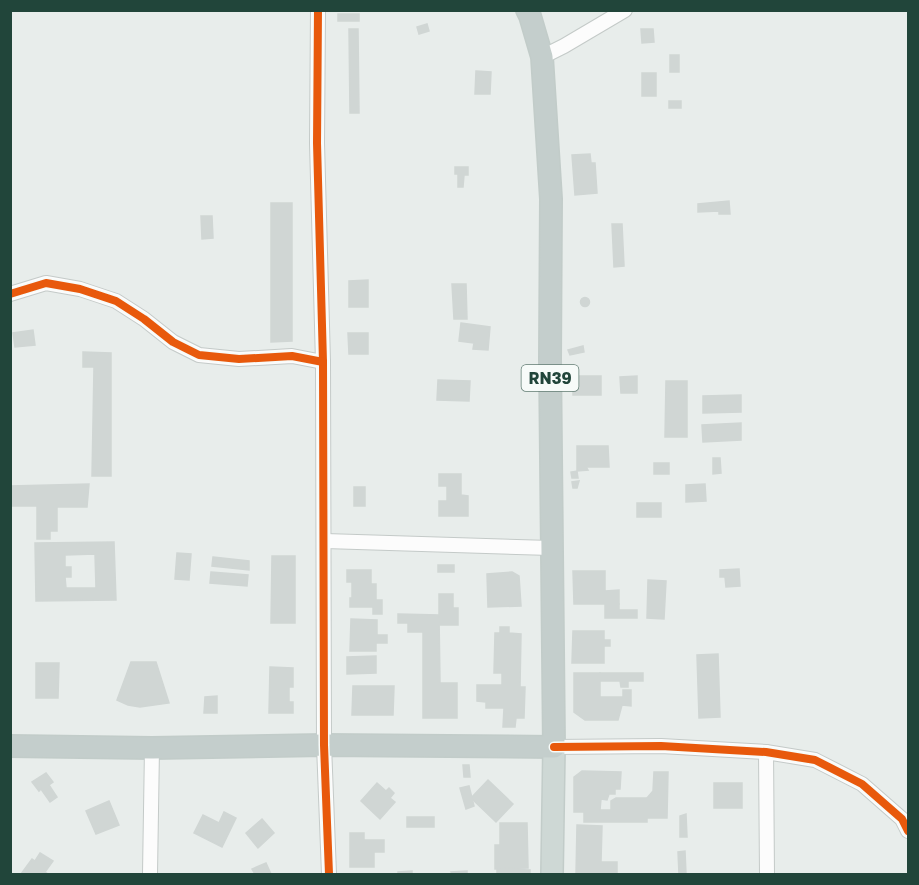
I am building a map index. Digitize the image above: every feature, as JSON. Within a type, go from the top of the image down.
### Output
[{"type":"highway","name":"RN39","points":[[527,10],[542,57],[551,199],[551,548],[554,747]]},
{"type":"highway","points":[[10,746],[554,747]]},
{"type":"main road","points":[[552,874],[554,747]]},
{"type":"street","points":[[318,10],[317,143],[325,541],[324,745],[329,874]]},
{"type":"street","points":[[542,57],[625,10]]},
{"type":"street","points":[[10,294],[46,283],[80,289],[116,301],[173,342],[199,355],[239,358],[292,356],[323,362]]},
{"type":"street","points":[[325,541],[551,548]]},
{"type":"street","points":[[554,747],[661,746],[766,752],[815,760],[862,784],[902,819],[909,831]]},
{"type":"street","points":[[150,874],[152,748]]},
{"type":"street","points":[[766,752],[766,874]]},
{"type":"building","points":[[338,14],[359,14],[359,21],[338,21]]},
{"type":"building","points":[[427,24],[429,31],[419,34],[417,27]]},
{"type":"building","points":[[349,29],[358,29],[359,113],[350,113]]},
{"type":"building","points":[[641,29],[653,29],[654,42],[642,43]]},
{"type":"building","points":[[670,55],[679,55],[679,72],[670,72]]},
{"type":"building","points":[[476,71],[491,72],[490,94],[475,94]]},
{"type":"building","points":[[642,73],[656,73],[656,96],[642,96]]},
{"type":"building","points":[[669,101],[681,101],[681,108],[669,108]]},
{"type":"building","points":[[590,154],[591,163],[595,163],[597,193],[575,195],[572,155]]},
{"type":"building","points":[[455,167],[468,167],[468,175],[464,175],[463,187],[458,187],[458,174],[455,174]]},
{"type":"building","points":[[729,201],[730,214],[719,214],[719,211],[698,212],[698,204]]},
{"type":"building","points":[[271,203],[292,203],[292,341],[271,342]]},
{"type":"building","points":[[201,216],[212,216],[213,238],[202,239]]},
{"type":"building","points":[[612,224],[622,224],[624,266],[614,267]]},
{"type":"building","points":[[368,280],[368,307],[349,307],[349,281]]},
{"type":"building","points":[[452,284],[466,284],[467,319],[454,319]]},
{"type":"building","points":[[585,298],[589,302],[585,306],[581,302]]},
{"type":"building","points":[[461,323],[490,327],[488,350],[473,349],[474,343],[459,341]]},
{"type":"building","points":[[33,330],[35,345],[15,347],[13,333]]},
{"type":"building","points":[[348,333],[368,333],[368,354],[349,354]]},
{"type":"building","points":[[583,346],[584,352],[570,355],[568,350]]},
{"type":"building","points":[[83,352],[111,353],[111,476],[92,476],[94,367],[83,367]]},
{"type":"building","points":[[573,376],[601,376],[601,395],[573,395]]},
{"type":"building","points":[[637,376],[637,393],[621,393],[620,377]]},
{"type":"building","points":[[438,380],[470,381],[469,401],[437,400]]},
{"type":"building","points":[[666,381],[687,381],[687,437],[665,437]]},
{"type":"building","points":[[741,395],[741,412],[703,413],[703,396]]},
{"type":"building","points":[[741,423],[741,440],[703,442],[702,425]]},
{"type":"building","points":[[577,446],[608,446],[609,467],[586,467],[588,470],[577,471]]},
{"type":"building","points":[[713,458],[720,458],[721,473],[713,474]]},
{"type":"building","points":[[654,463],[669,463],[669,474],[654,474]]},
{"type":"building","points":[[577,471],[578,478],[572,478],[571,472]]},
{"type":"building","points":[[439,474],[461,474],[461,495],[468,496],[468,516],[439,516],[439,501],[447,501],[447,486],[439,486]]},
{"type":"building","points":[[579,481],[577,488],[573,488],[572,482]]},
{"type":"building","points":[[89,484],[87,507],[57,507],[57,531],[50,531],[50,539],[37,539],[37,506],[10,506],[10,486]]},
{"type":"building","points":[[705,484],[706,501],[686,502],[686,485]]},
{"type":"building","points":[[354,487],[365,487],[365,506],[354,506]]},
{"type":"building","points":[[637,503],[661,503],[661,517],[637,517]]},
{"type":"building","points":[[114,542],[116,600],[36,601],[35,543]],"holes":[[[95,554],[96,588],[66,588],[65,577],[71,577],[71,567],[65,567],[65,555]]]},
{"type":"building","points":[[177,553],[191,554],[189,580],[175,579]]},
{"type":"building","points":[[272,556],[295,556],[295,623],[271,623]]},
{"type":"building","points":[[213,557],[249,561],[249,570],[212,566]]},
{"type":"building","points":[[438,565],[454,565],[454,572],[438,572]]},
{"type":"building","points":[[739,569],[740,586],[726,587],[725,577],[720,577],[720,570]]},
{"type":"building","points":[[347,570],[371,570],[371,584],[376,584],[376,600],[382,600],[382,614],[373,614],[373,607],[350,607],[352,582],[347,582]]},
{"type":"building","points":[[573,571],[605,571],[605,591],[619,590],[619,604],[574,604]]},
{"type":"building","points":[[211,572],[248,575],[247,586],[210,583]]},
{"type":"building","points":[[512,572],[519,576],[521,606],[488,607],[487,574]]},
{"type":"building","points":[[648,580],[666,581],[664,619],[647,618]]},
{"type":"building","points":[[439,594],[453,594],[453,608],[458,608],[458,625],[439,625]]},
{"type":"building","points":[[605,604],[619,604],[619,610],[637,610],[637,618],[605,618]]},
{"type":"building","points":[[398,614],[439,615],[440,683],[457,683],[457,718],[423,718],[423,632],[408,632],[408,623],[398,623]]},
{"type":"building","points":[[351,619],[377,620],[377,635],[387,635],[387,643],[376,643],[376,651],[350,651]]},
{"type":"building","points":[[500,627],[509,627],[509,633],[521,634],[520,687],[525,687],[524,718],[516,718],[515,727],[503,727],[504,708],[486,708],[486,702],[477,701],[477,685],[502,685],[502,673],[494,673],[495,633],[500,633]]},
{"type":"building","points":[[573,631],[604,631],[604,640],[610,640],[610,646],[604,646],[604,663],[572,663]]},
{"type":"building","points":[[718,654],[720,717],[699,718],[697,655]]},
{"type":"building","points":[[376,656],[376,673],[347,674],[347,657]]},
{"type":"building","points":[[131,662],[156,662],[169,703],[140,707],[117,700]]},
{"type":"building","points":[[36,663],[59,663],[58,698],[36,698]]},
{"type":"building","points":[[270,667],[293,668],[293,687],[289,687],[289,702],[293,702],[293,713],[269,713]]},
{"type":"building","points":[[574,673],[600,673],[600,697],[623,697],[623,690],[631,690],[631,706],[622,705],[618,720],[585,720],[574,712]]},
{"type":"building","points":[[600,673],[643,673],[643,681],[628,681],[628,687],[621,687],[620,681],[600,681]]},
{"type":"building","points":[[353,686],[394,686],[393,715],[352,715]]},
{"type":"building","points":[[217,696],[217,713],[204,713],[205,697]]},
{"type":"building","points":[[463,765],[469,765],[470,777],[464,777]]},
{"type":"building","points":[[582,771],[621,772],[620,789],[615,789],[615,794],[609,794],[607,800],[601,799],[600,810],[611,810],[611,801],[616,798],[647,798],[647,822],[584,822],[584,812],[574,812],[574,777]]},
{"type":"building","points":[[654,772],[668,772],[667,818],[647,818],[647,798],[653,791]]},
{"type":"building","points":[[46,773],[53,782],[49,785],[57,797],[50,802],[41,789],[39,791],[32,782]]},
{"type":"building","points":[[488,780],[513,804],[496,822],[471,798]]},
{"type":"building","points":[[377,783],[386,791],[389,788],[394,793],[390,798],[395,802],[380,819],[361,801]]},
{"type":"building","points":[[714,783],[742,783],[742,808],[714,808]]},
{"type":"building","points":[[469,786],[474,806],[466,809],[460,788]]},
{"type":"building","points":[[109,801],[119,825],[96,834],[86,811]]},
{"type":"building","points":[[224,812],[236,818],[222,847],[194,833],[203,815],[219,823]]},
{"type":"building","points":[[686,814],[687,837],[680,837],[680,816]]},
{"type":"building","points":[[407,817],[434,817],[434,827],[407,827]]},
{"type":"building","points":[[262,819],[274,833],[258,848],[246,833]]},
{"type":"building","points":[[500,823],[527,823],[528,868],[495,869],[495,845],[500,845]]},
{"type":"building","points":[[577,825],[602,826],[601,862],[617,862],[617,874],[576,874]]},
{"type":"building","points":[[350,833],[364,833],[364,840],[384,840],[384,852],[374,852],[374,867],[350,867]]},
{"type":"building","points":[[685,851],[686,874],[679,874],[678,852]]},
{"type":"building","points":[[40,853],[53,861],[45,872],[48,874],[21,874],[32,859],[35,861]]},
{"type":"building","points":[[266,863],[271,874],[255,874],[252,869]]},
{"type":"building","points":[[497,869],[530,870],[530,874],[497,874]]},
{"type":"building","points":[[412,871],[412,874],[398,874],[398,872]]},
{"type":"building","points":[[467,871],[467,874],[452,874],[451,872]]},
{"type":"cycle path","points":[[318,10],[317,143],[323,362],[324,745],[329,874]]},
{"type":"cycle path","points":[[10,294],[46,283],[80,289],[116,301],[173,342],[199,355],[239,359],[292,356],[323,362]]},
{"type":"cycle path","points":[[554,747],[661,746],[766,752],[815,760],[862,784],[902,819],[908,831]]}]
